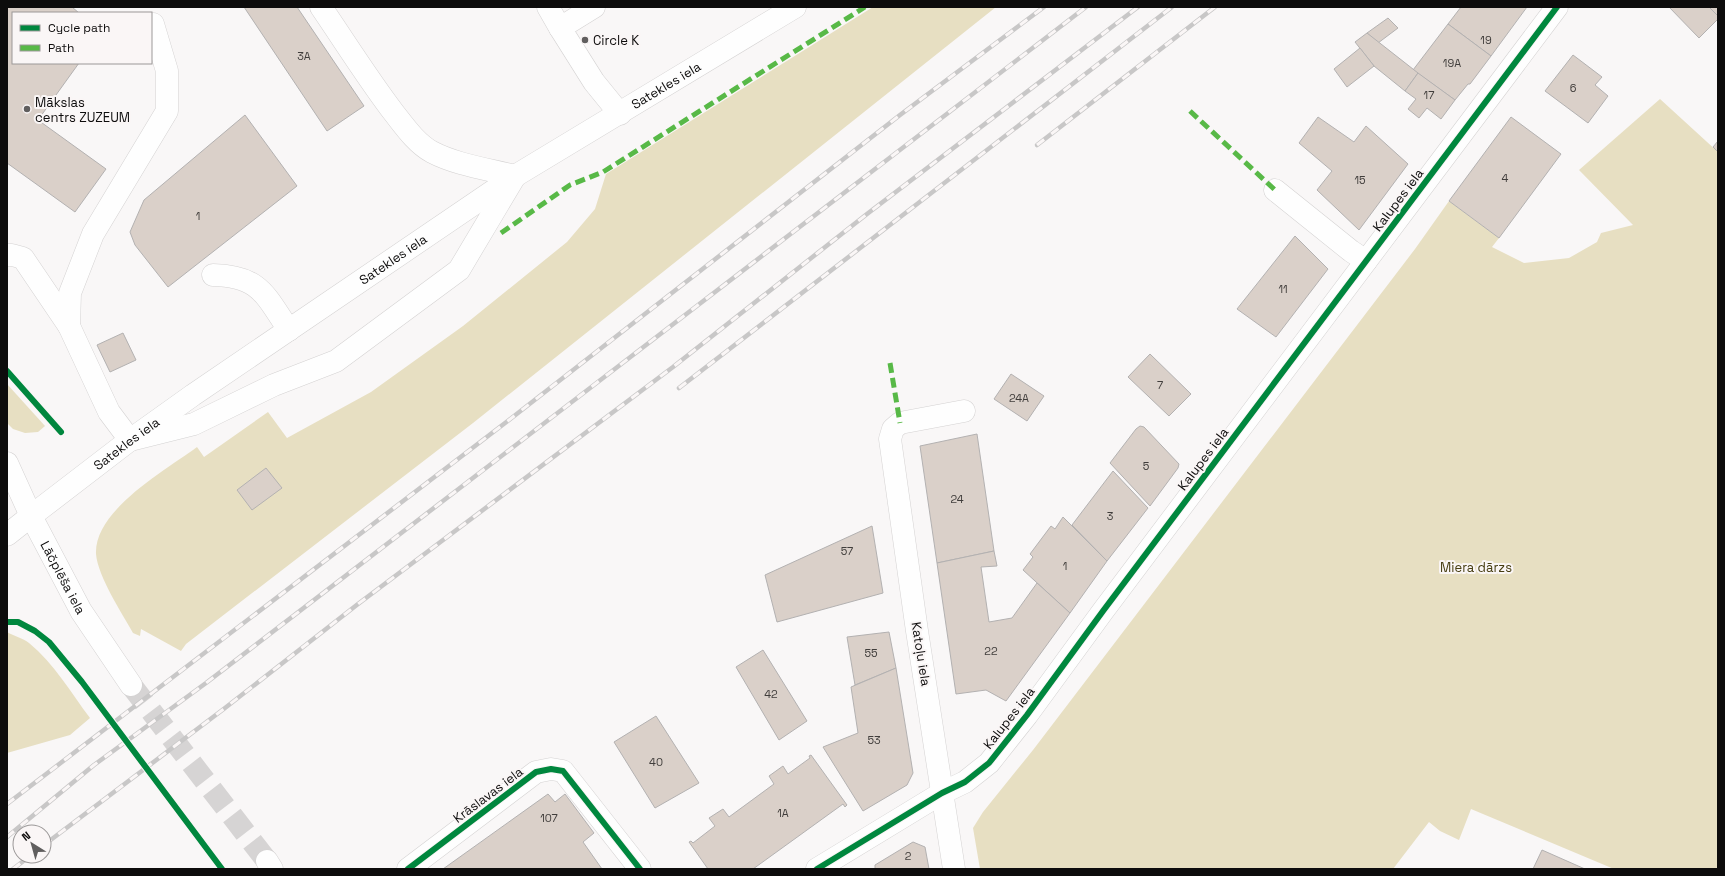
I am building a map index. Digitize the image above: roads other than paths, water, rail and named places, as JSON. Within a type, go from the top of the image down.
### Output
[{"type":"main road","points":[[7,255],[23,258],[69,326],[109,412],[130,440],[194,424],[274,386],[336,361],[459,270],[515,176],[468,164],[433,152],[424,146],[411,134],[383,98],[321,7]]},
{"type":"main road","points":[[548,7],[594,82],[620,114]]},
{"type":"main road","points":[[560,28],[594,7]]},
{"type":"main road","name":"Satekles iela","points":[[7,535],[130,440],[193,395],[515,176],[795,7]]},
{"type":"main road","name":"Kalupes iela","points":[[817,869],[942,792],[965,782],[989,763],[1557,7]]},
{"type":"main road","points":[[69,326],[70,293],[93,234],[167,111],[167,71],[153,24]]},
{"type":"main road","points":[[1275,190],[1351,251],[1366,261]]},
{"type":"main road","points":[[213,275],[228,275],[242,278],[259,288],[289,330]]},
{"type":"main road","name":"Katoļu iela","points":[[954,869],[918,639],[890,439],[893,429],[900,423],[964,411]]},
{"type":"main road","name":"Lāčplēša iela","points":[[7,463],[31,516],[81,611],[131,685]]},
{"type":"main road","name":"Krāslavas iela","points":[[408,869],[536,772],[551,769],[563,771],[640,869]]},
{"type":"tunnel","points":[[131,685],[267,861]]},
{"type":"railway","points":[[7,804],[509,420],[900,115],[1044,7]]},
{"type":"railway","points":[[7,837],[94,765],[206,683],[1086,7]]},
{"type":"railway","points":[[52,839],[225,708],[358,604],[673,367],[867,214],[1138,7]]},
{"type":"railway","points":[[679,388],[1172,7]]},
{"type":"railway","points":[[1037,145],[1215,7]]},
{"type":"railway","points":[[13,869],[20,864]]},
{"type":"place","name":"Circle K","points":[[585,40]]},
{"type":"place","name":"Mākslas centrs ZUZEUM","points":[[27,109]]},
{"type":"park label","name":"Miera dārzs","points":[[1476,567]]}]
